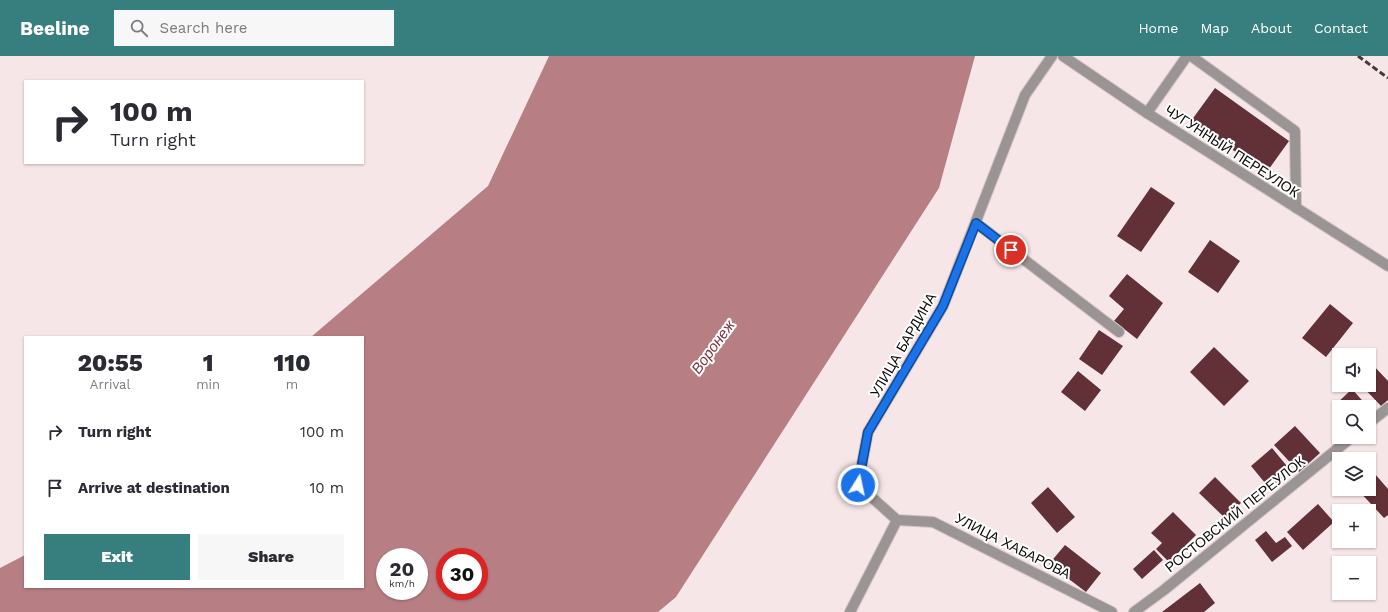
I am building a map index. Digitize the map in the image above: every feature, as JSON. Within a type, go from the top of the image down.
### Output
[{"type":"street","name":"УЛИЦА БАРДИНА","points":[[897,520],[858,485],[868,432],[943,306],[1025,95],[1052,56]]},
{"type":"street","name":"ЧУГУННЫЙ ПЕРЕУЛОК","points":[[1063,56],[1147,113],[1388,266]]},
{"type":"street","points":[[1147,113],[1187,56]]},
{"type":"street","points":[[1191,56],[1296,131],[1296,208]]},
{"type":"street","points":[[976,223],[1119,332]]},
{"type":"street","points":[[1376,418],[1388,408]]},
{"type":"street","name":"РОСТОВСКИЙ ПЕРЕУЛОК","points":[[1134,612],[1164,590],[1343,444]]},
{"type":"street","points":[[850,612],[897,520]]},
{"type":"street","name":"УЛИЦА ХАБАРОВА","points":[[897,520],[933,522],[1112,612]]},
{"type":"water","name":"Воронеж","points":[[549,56],[975,56],[939,188],[676,597],[658,612],[0,612],[0,568],[24,556],[24,588],[364,588],[364,336],[312,336],[488,186]]},
{"type":"building","points":[[1215,88],[1289,141],[1266,173],[1191,121]]},
{"type":"building","points":[[1151,187],[1175,203],[1141,252],[1117,236]]},
{"type":"building","points":[[1210,240],[1240,261],[1218,293],[1188,272]]},
{"type":"building","points":[[1127,274],[1163,303],[1137,339],[1114,321],[1124,309],[1109,296]]},
{"type":"building","points":[[1330,304],[1353,323],[1326,357],[1302,338]]},
{"type":"building","points":[[1099,330],[1123,346],[1102,375],[1079,359]]},
{"type":"building","points":[[1214,347],[1249,381],[1224,406],[1190,372]]},
{"type":"building","points":[[1376,368],[1388,381],[1388,400],[1381,406],[1368,392],[1376,392]]},
{"type":"building","points":[[1078,371],[1101,390],[1085,411],[1061,392]]},
{"type":"building","points":[[1349,392],[1355,392],[1362,400],[1340,400]]},
{"type":"building","points":[[1295,426],[1320,453],[1299,472],[1274,445]]},
{"type":"building","points":[[1272,448],[1291,471],[1270,489],[1251,466]]},
{"type":"building","points":[[1376,475],[1388,489],[1388,515],[1384,518],[1376,509],[1376,504],[1371,504],[1364,496],[1376,496]]},
{"type":"building","points":[[1215,477],[1241,503],[1225,518],[1199,493]]},
{"type":"building","points":[[1048,487],[1075,517],[1057,533],[1031,503]]},
{"type":"building","points":[[1318,504],[1332,520],[1332,524],[1303,550],[1287,532]]},
{"type":"building","points":[[1173,512],[1196,535],[1169,562],[1156,549],[1162,543],[1151,533]]},
{"type":"building","points":[[1266,531],[1276,543],[1285,537],[1292,546],[1272,562],[1255,540]]},
{"type":"building","points":[[1065,545],[1101,573],[1086,592],[1049,564]]},
{"type":"building","points":[[1154,550],[1163,560],[1142,579],[1133,569]]},
{"type":"building","points":[[1200,583],[1215,603],[1204,612],[1162,612]]},
{"type":"railway","points":[[1358,56],[1388,78]]},
{"type":"route","points":[[858,485],[868,432],[943,306],[976,223],[1011,250]]}]
